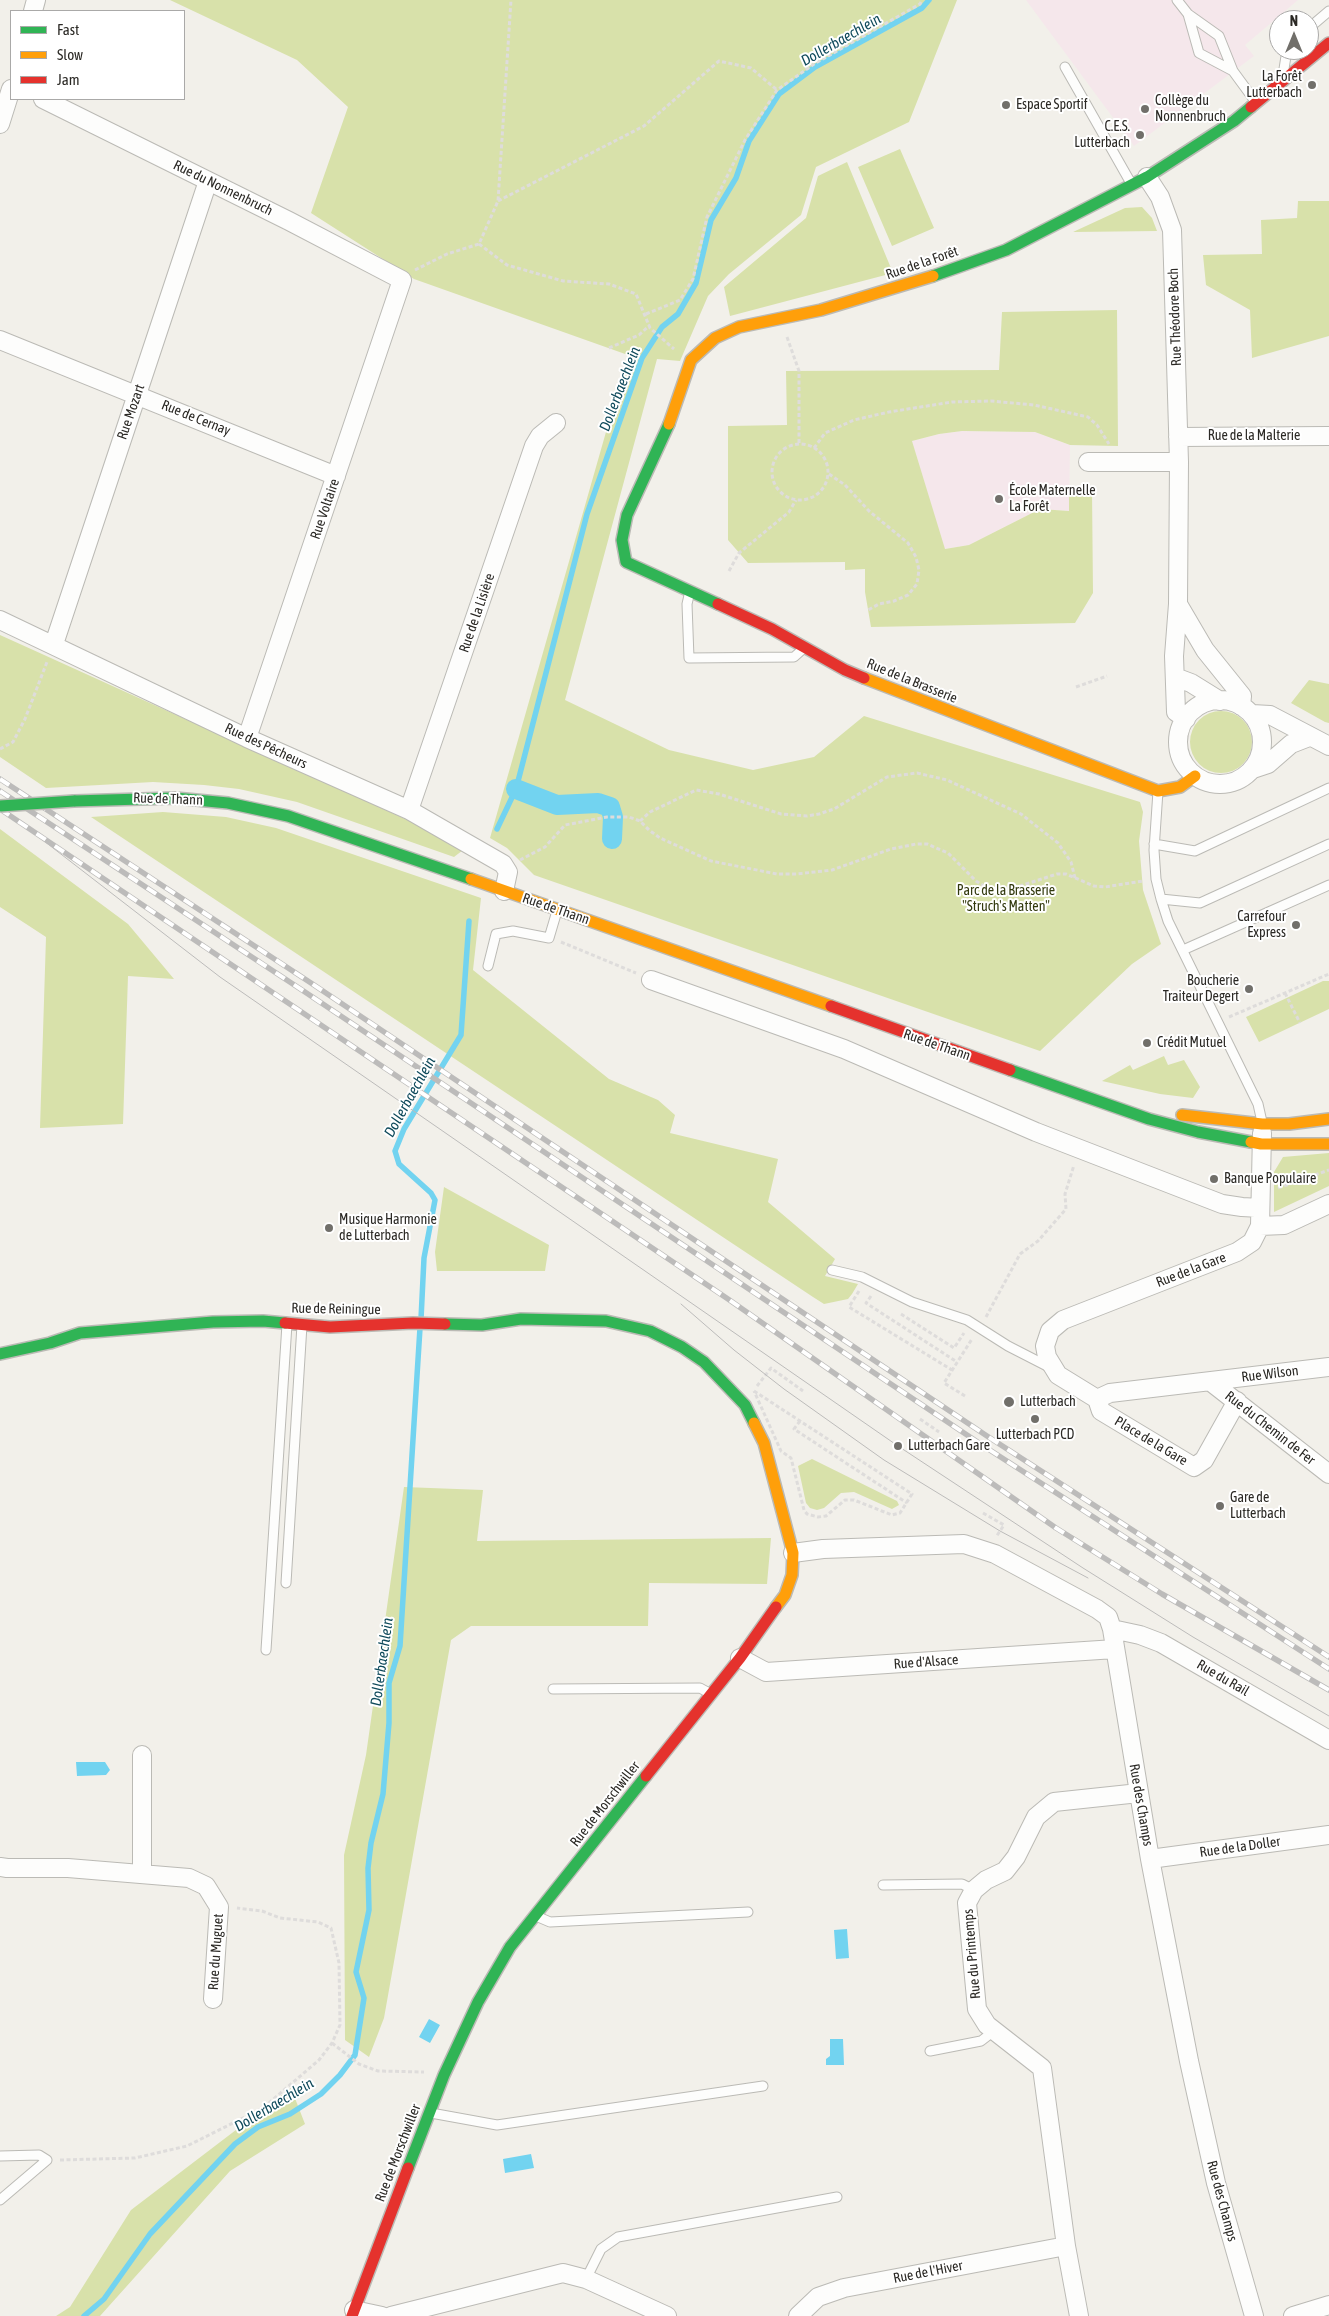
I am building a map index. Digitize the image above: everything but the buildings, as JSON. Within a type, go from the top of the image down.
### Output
[{"type":"street","name":"Rue de la Forêt","points":[[626,562],[622,540],[627,515],[672,420],[691,360],[715,338],[739,327],[821,310],[923,280],[1006,250],[1140,181],[1234,121],[1329,43]]},
{"type":"street","points":[[0,124],[10,92]]},
{"type":"street","name":"Rue du Nonnenbruch","points":[[45,100],[402,280]]},
{"type":"street","name":"Rue Mozart","points":[[54,644],[208,181]]},
{"type":"street","name":"Rue Théodore Boch","points":[[1140,181],[1160,197],[1172,230],[1179,462],[1178,604],[1174,656],[1176,712],[1186,719]]},
{"type":"street","name":"Rue Voltaire","points":[[248,738],[402,280]]},
{"type":"street","name":"Rue de Cernay","points":[[0,340],[336,476]]},
{"type":"street","name":"Rue de la Lisière","points":[[409,810],[534,446],[540,436],[556,423]]},
{"type":"street","name":"Rue de la Malterie","points":[[1178,437],[1329,436]]},
{"type":"street","points":[[1088,462],[1179,462]]},
{"type":"street","name":"Rue de la Brasserie","points":[[626,562],[772,630],[845,670],[901,694],[1158,791]]},
{"type":"street","points":[[1178,604],[1205,650],[1242,696],[1247,710],[1258,724],[1262,735],[1261,753],[1253,768],[1244,777],[1232,783],[1219,784],[1207,782],[1195,776],[1183,761],[1178,743],[1180,730],[1186,719],[1201,706],[1220,701]]},
{"type":"street","name":"Rue des Pêcheurs","points":[[0,620],[54,644],[248,738],[409,810],[503,864],[508,872],[504,891]]},
{"type":"street","points":[[1175,677],[1191,683],[1220,701],[1270,715],[1329,746]]},
{"type":"street","points":[[1253,768],[1268,764],[1291,744],[1309,737]]},
{"type":"street","points":[[1158,791],[1180,787],[1195,776]]},
{"type":"street","name":"Rue de Thann","points":[[0,806],[74,801],[175,798],[228,803],[288,816],[360,839],[1149,1119],[1211,1135],[1261,1144],[1329,1144]]},
{"type":"street","points":[[651,980],[844,1049],[1078,1148],[1222,1204],[1242,1207],[1261,1201]]},
{"type":"street","name":"Rue de Thann","points":[[1096,1100],[1184,1115],[1262,1124],[1289,1124],[1329,1119]]},
{"type":"street","points":[[1262,1124],[1260,1226],[1284,1225],[1329,1204]]},
{"type":"street","name":"Rue de la Gare","points":[[1111,1302],[1238,1252],[1252,1242],[1260,1226]]},
{"type":"street","name":"Place de la Gare","points":[[1111,1302],[1074,1314],[1056,1325],[1046,1338],[1045,1346],[1047,1357],[1053,1368],[1067,1382],[1097,1399],[1101,1411],[1194,1467],[1201,1465],[1238,1401]]},
{"type":"street","name":"Rue de Reiningue","points":[[0,1354],[97,1331],[243,1320],[302,1325],[385,1326],[413,1323],[482,1325],[521,1319],[590,1320],[635,1326],[671,1341]]},
{"type":"street","name":"Rue de Morschwiller","points":[[353,2313],[444,2075],[487,1987],[510,1947],[740,1658],[785,1595],[792,1575],[793,1552],[769,1458],[753,1418],[745,1405],[716,1373],[692,1354],[671,1341]]},
{"type":"street","name":"Rue Wilson","points":[[1211,1382],[1329,1367]]},
{"type":"street","name":"Place de la Gare","points":[[1097,1399],[1110,1393],[1211,1382]]},
{"type":"street","name":"Rue du Chemin de Fer","points":[[1211,1382],[1238,1401],[1329,1474]]},
{"type":"street","name":"Rue des Champs","points":[[793,1552],[930,1544],[964,1544],[975,1546],[1030,1572],[1108,1617],[1112,1629],[1150,1859],[1216,2183],[1254,2316]]},
{"type":"street","name":"Rue du Rail","points":[[1112,1629],[1140,1635],[1161,1643],[1329,1740]]},
{"type":"street","name":"Rue d'Alsace","points":[[740,1658],[766,1672],[1115,1650]]},
{"type":"street","points":[[142,1755],[142,1874]]},
{"type":"street","name":"Rue du Printemps","points":[[1079,2316],[1066,2246],[1042,2068],[986,2025],[977,2009],[967,1904],[974,1890],[986,1880],[1005,1871],[1016,1858],[1036,1816],[1054,1802],[1139,1793]]},
{"type":"street","name":"Rue de la Doller","points":[[1150,1859],[1329,1835]]},
{"type":"street","name":"Rue du Muguet","points":[[0,1867],[68,1868],[189,1878],[206,1886],[219,1907],[212,1999]]},
{"type":"street","name":"Rue de l'Hiver","points":[[798,2316],[818,2297],[844,2288],[1066,2246]]},
{"type":"street","points":[[391,2316],[563,2273],[586,2279],[667,2316]]},
{"type":"street","points":[[1293,2316],[1329,2305]]},
{"type":"street","points":[[353,2313],[382,2316]]},
{"type":"lane","points":[[1177,0],[1188,14],[1220,36],[1233,72],[1256,102]]},
{"type":"lane","points":[[1319,20],[1329,12]]},
{"type":"lane","points":[[1188,14],[1199,53],[1233,72]]},
{"type":"lane","points":[[1282,81],[1285,60]]},
{"type":"lane","points":[[1065,67],[1140,181]]},
{"type":"lane","points":[[690,591],[687,604],[689,658],[794,657],[804,648]]},
{"type":"lane","points":[[1154,844],[1195,851],[1329,788]]},
{"type":"lane","points":[[1158,791],[1154,844],[1156,879],[1161,899],[1182,950],[1258,1104],[1262,1124]]},
{"type":"lane","points":[[1161,899],[1200,903],[1329,844]]},
{"type":"lane","points":[[1182,950],[1329,884]]},
{"type":"lane","points":[[488,966],[496,934],[512,931],[549,938],[558,910]]},
{"type":"lane","points":[[832,1270],[866,1279],[912,1302],[971,1322],[1008,1346],[1053,1368]]},
{"type":"lane","points":[[266,1650],[287,1323]]},
{"type":"lane","points":[[286,1583],[302,1325]]},
{"type":"lane","points":[[552,1689],[700,1688],[711,1694]]},
{"type":"lane","points":[[882,1886],[962,1884],[974,1890]]},
{"type":"lane","points":[[535,1916],[550,1922],[748,1912]]},
{"type":"lane","points":[[930,2051],[981,2041],[994,2031]]},
{"type":"lane","points":[[430,2112],[497,2125],[763,2086]]},
{"type":"lane","points":[[0,2156],[39,2155],[47,2160],[0,2200]]},
{"type":"lane","points":[[586,2279],[601,2249],[618,2237],[837,2198]]},
{"type":"path","points":[[402,280],[412,272],[446,254],[479,244],[498,201],[511,0]]},
{"type":"path","points":[[646,314],[680,300],[693,280],[707,217],[745,140],[776,90],[814,64],[920,4],[922,0]]},
{"type":"path","points":[[498,201],[644,126],[719,61],[751,68],[776,90]]},
{"type":"path","points":[[479,244],[507,265],[563,281],[609,284],[636,294],[650,327],[665,343]]},
{"type":"path","points":[[781,319],[799,371],[799,444]]},
{"type":"path","points":[[609,348],[639,336],[650,327]]},
{"type":"path","points":[[814,448],[825,433],[854,420],[889,412],[952,402],[992,400],[1034,405],[1088,417],[1098,425],[1109,445]]},
{"type":"path","points":[[799,444],[814,448],[824,456],[829,474],[822,491],[812,498],[796,500],[781,493],[775,484],[772,472],[774,462],[780,453],[786,448],[799,444]]},
{"type":"path","points":[[829,474],[845,485],[870,511],[908,544],[916,557],[919,570],[917,584],[908,595],[894,601],[879,604],[868,610]]},
{"type":"path","points":[[729,572],[739,553],[789,512],[796,500]]},
{"type":"path","points":[[0,749],[12,742],[25,719],[54,644]]},
{"type":"path","points":[[1076,687],[1107,676]]},
{"type":"path","points":[[640,821],[650,812],[696,790],[719,794],[781,814],[806,816],[834,809],[887,777],[905,774],[931,775],[972,791],[1021,814],[1033,822],[1058,843],[1071,862],[1075,878]]},
{"type":"path","points":[[520,860],[545,847],[565,825],[607,817],[629,816],[640,821],[660,838],[711,861],[777,874],[832,870],[890,849],[916,844],[928,844],[948,853],[976,881],[994,889],[1020,886],[1057,874],[1075,878],[1094,886],[1105,887],[1156,879]]},
{"type":"path","points":[[549,938],[651,980]]},
{"type":"path","points":[[1217,1023],[1329,974]]},
{"type":"path","points":[[1285,993],[1300,1023]]},
{"type":"path","points":[[980,1328],[1020,1254],[1038,1241],[1066,1209],[1065,1194],[1078,1148]]},
{"type":"path","points":[[1261,1201],[1329,1170]]},
{"type":"path","points":[[866,1279],[849,1306],[952,1370]]},
{"type":"path","points":[[880,1300],[871,1295],[866,1303],[957,1362]]},
{"type":"path","points":[[896,1311],[954,1348],[971,1322]]},
{"type":"path","points":[[965,1396],[944,1382],[971,1340]]},
{"type":"path","points":[[754,1391],[771,1368],[803,1391]]},
{"type":"path","points":[[754,1391],[912,1494],[900,1513],[892,1515],[854,1500],[845,1500],[826,1516],[818,1517],[807,1514],[804,1510],[791,1458],[781,1451],[754,1391]]},
{"type":"path","points":[[920,1419],[939,1432]]},
{"type":"path","points":[[800,1421],[794,1429],[907,1503]]},
{"type":"path","points":[[47,2160],[135,2158],[187,2146],[263,2108],[319,2060],[332,2043],[340,2024],[339,1963],[331,1928],[318,1922],[280,1918],[262,1911],[219,1907]]},
{"type":"path","points":[[332,2043],[359,2064],[378,2071],[426,2072],[444,2075]]},
{"type":"shaded area","name":"Collège du Nonnenbruch","points":[[1026,0],[1298,0],[1286,10],[1269,10],[1269,25],[1245,45],[1254,56],[1134,146]]},
{"type":"shaded area","name":"École Maternelle La Forêt","points":[[962,431],[1035,432],[1070,445],[1069,511],[1040,509],[969,545],[944,549],[912,441],[939,434]]},
{"type":"green space","name":"Parc de la Brasserie \"Struch's Matten\"","points":[[170,0],[957,0],[909,122],[816,167],[801,215],[729,274],[708,296],[680,361],[657,359],[565,700],[669,750],[753,770],[814,757],[864,716],[1140,802],[1143,812],[1139,841],[1143,890],[1161,944],[1132,964],[1040,1051],[534,875],[507,848],[490,838],[628,355],[414,279],[311,213],[348,107],[297,60]]},
{"type":"green space","points":[[900,149],[934,228],[892,246],[858,167]]},
{"type":"green space","points":[[847,162],[893,273],[730,316],[724,287],[806,218],[818,176]]},
{"type":"green space","points":[[1298,201],[1329,201],[1329,336],[1252,358],[1250,310],[1206,285],[1203,255],[1262,254],[1261,220],[1297,218]]},
{"type":"green space","points":[[1142,207],[1152,218],[1157,231],[1073,232],[1125,208]]},
{"type":"green space","points":[[1117,310],[1118,446],[1070,445],[1035,432],[962,431],[939,434],[912,441],[945,549],[969,545],[1040,509],[1069,511],[1069,489],[1092,491],[1093,593],[1075,623],[871,627],[865,592],[865,569],[845,570],[845,562],[748,563],[728,540],[728,426],[787,425],[786,371],[999,370],[1002,312]]},
{"type":"green space","points":[[0,635],[467,847],[454,857],[297,802],[239,789],[153,782],[46,788],[0,757]]},
{"type":"green space","points":[[1309,680],[1329,684],[1329,723],[1291,703]]},
{"type":"green space","points":[[1215,711],[1227,711],[1243,720],[1250,730],[1252,742],[1250,754],[1243,764],[1227,773],[1215,773],[1204,768],[1195,759],[1190,748],[1190,736],[1195,725],[1204,716]]},
{"type":"green space","points":[[163,812],[226,817],[276,828],[481,898],[473,970],[609,1079],[658,1100],[675,1115],[670,1133],[778,1159],[768,1202],[835,1259],[825,1276],[858,1284],[852,1294],[848,1299],[824,1304],[91,817]]},
{"type":"green space","points":[[0,829],[128,924],[174,979],[128,976],[123,1124],[40,1128],[46,937],[0,907]]},
{"type":"green space","points":[[1323,981],[1329,981],[1329,1009],[1259,1042],[1246,1017]]},
{"type":"green space","points":[[1164,1056],[1168,1065],[1184,1060],[1200,1087],[1193,1098],[1160,1094],[1102,1081],[1130,1065],[1133,1070]]},
{"type":"green space","points":[[1329,1153],[1329,1186],[1274,1212],[1274,1172],[1283,1157]]},
{"type":"green space","points":[[444,1187],[549,1245],[545,1271],[437,1271],[435,1252]]},
{"type":"green space","points":[[812,1459],[897,1501],[899,1505],[892,1509],[854,1492],[841,1493],[824,1508],[817,1510],[810,1508],[806,1503],[798,1466]]},
{"type":"green space","points":[[404,1487],[483,1490],[477,1541],[771,1538],[767,1584],[649,1583],[648,1626],[471,1626],[451,1640],[384,2018],[369,2057],[345,2040],[344,1855],[366,1755]]},
{"type":"green space","points":[[291,2088],[305,2124],[230,2171],[100,2316],[56,2316],[70,2307],[131,2210]]},
{"type":"water","points":[[76,1762],[105,1762],[110,1770],[106,1775],[77,1776]]},
{"type":"water","points":[[847,1929],[849,1958],[836,1959],[834,1930]]},
{"type":"water","points":[[429,2019],[440,2025],[430,2043],[419,2037]]},
{"type":"water","points":[[830,2039],[843,2039],[844,2065],[826,2065],[826,2059],[830,2056]]},
{"type":"water","points":[[531,2154],[534,2168],[505,2173],[503,2159]]},
{"type":"waterway","name":"Dollerbaechlein","points":[[497,829],[516,789],[587,514],[642,358],[662,327],[678,314],[696,283],[711,220],[736,178],[749,141],[779,94],[815,67],[922,8],[929,0]]},
{"type":"waterway","points":[[516,789],[557,805],[598,803],[610,807],[613,817],[612,839]]},
{"type":"waterway","name":"Dollerbaechlein","points":[[421,1319],[424,1258],[435,1200],[431,1193],[399,1164],[395,1151],[404,1129],[461,1035],[469,921]]},
{"type":"waterway","name":"Dollerbaechlein","points":[[84,2316],[104,2299],[150,2234],[235,2144],[258,2127],[290,2114],[321,2094],[340,2075],[355,2055],[364,1998],[356,1972],[369,1910],[368,1868],[371,1843],[383,1794],[389,1723],[389,1683],[400,1646],[420,1328]]},
{"type":"tram line","points":[[22,824],[220,977],[898,1446],[1083,1568],[1193,1637],[1329,1716]]},
{"type":"tram line","points":[[681,1304],[734,1350],[784,1389],[884,1460],[1000,1531],[1088,1578]]},
{"type":"railway","points":[[0,779],[311,983],[987,1436],[1329,1657]]},
{"type":"railway","points":[[0,791],[305,992],[982,1445],[1329,1669]]},
{"type":"railway","points":[[0,809],[728,1299],[1056,1528],[1162,1594],[1329,1690]]},
{"type":"traffic: fast","points":[[933,276],[1006,250],[1147,177],[1234,121],[1251,107]]},
{"type":"traffic: fast","points":[[669,424],[627,515],[622,540],[626,562],[718,604]]},
{"type":"traffic: fast","points":[[74,801],[175,798],[228,803],[288,816],[471,879]]},
{"type":"traffic: fast","points":[[0,806],[74,801]]},
{"type":"traffic: fast","points":[[1010,1070],[1149,1119],[1198,1132],[1251,1142]]},
{"type":"traffic: fast","points":[[445,1324],[482,1325],[521,1319],[606,1321],[650,1331],[682,1347],[704,1362],[745,1405],[754,1423]]},
{"type":"traffic: fast","points":[[0,1354],[50,1343],[80,1333],[213,1322],[263,1321],[285,1323]]},
{"type":"traffic: fast","points":[[408,2168],[444,2075],[478,2002],[510,1947],[646,1776]]},
{"type":"traffic: slow","points":[[669,424],[691,360],[715,338],[739,327],[821,310],[933,276]]},
{"type":"traffic: slow","points":[[864,678],[1158,791],[1180,787],[1195,776]]},
{"type":"traffic: slow","points":[[471,879],[831,1006]]},
{"type":"traffic: slow","points":[[1182,1115],[1262,1124],[1289,1124],[1329,1119]]},
{"type":"traffic: slow","points":[[1251,1142],[1261,1144],[1329,1144]]},
{"type":"traffic: slow","points":[[754,1423],[764,1443],[793,1553],[792,1575],[785,1595],[776,1607]]},
{"type":"traffic: jam","points":[[1251,107],[1329,43]]},
{"type":"traffic: jam","points":[[718,604],[772,629],[845,670],[864,678]]},
{"type":"traffic: jam","points":[[831,1006],[1010,1070]]},
{"type":"traffic: jam","points":[[285,1323],[330,1327],[413,1323],[445,1324]]},
{"type":"traffic: jam","points":[[646,1776],[740,1658],[776,1607]]},
{"type":"traffic: jam","points":[[352,2316],[408,2168]]},
{"type":"place","name":"La Forêt Lutterbach","points":[[1312,85]]},
{"type":"place","name":"Espace Sportif","points":[[1006,105]]},
{"type":"place","name":"Collège du Nonnenbruch","points":[[1145,109]]},
{"type":"place","name":"C.E.S. Lutterbach","points":[[1140,135]]},
{"type":"place","name":"École Maternelle La Forêt","points":[[999,499]]},
{"type":"place","name":"Carrefour Express","points":[[1296,925]]},
{"type":"place","name":"Boucherie Traiteur Degert","points":[[1249,989]]},
{"type":"place","name":"Crédit Mutuel","points":[[1147,1043]]},
{"type":"place","name":"Banque Populaire","points":[[1214,1179]]},
{"type":"place","name":"Musique Harmonie de Lutterbach","points":[[329,1228]]},
{"type":"place","name":"Lutterbach","points":[[1009,1402]]},
{"type":"place","name":"Lutterbach PCD","points":[[1035,1419]]},
{"type":"place","name":"Lutterbach Gare","points":[[898,1446]]},
{"type":"place","name":"Gare de Lutterbach","points":[[1220,1506]]}]
